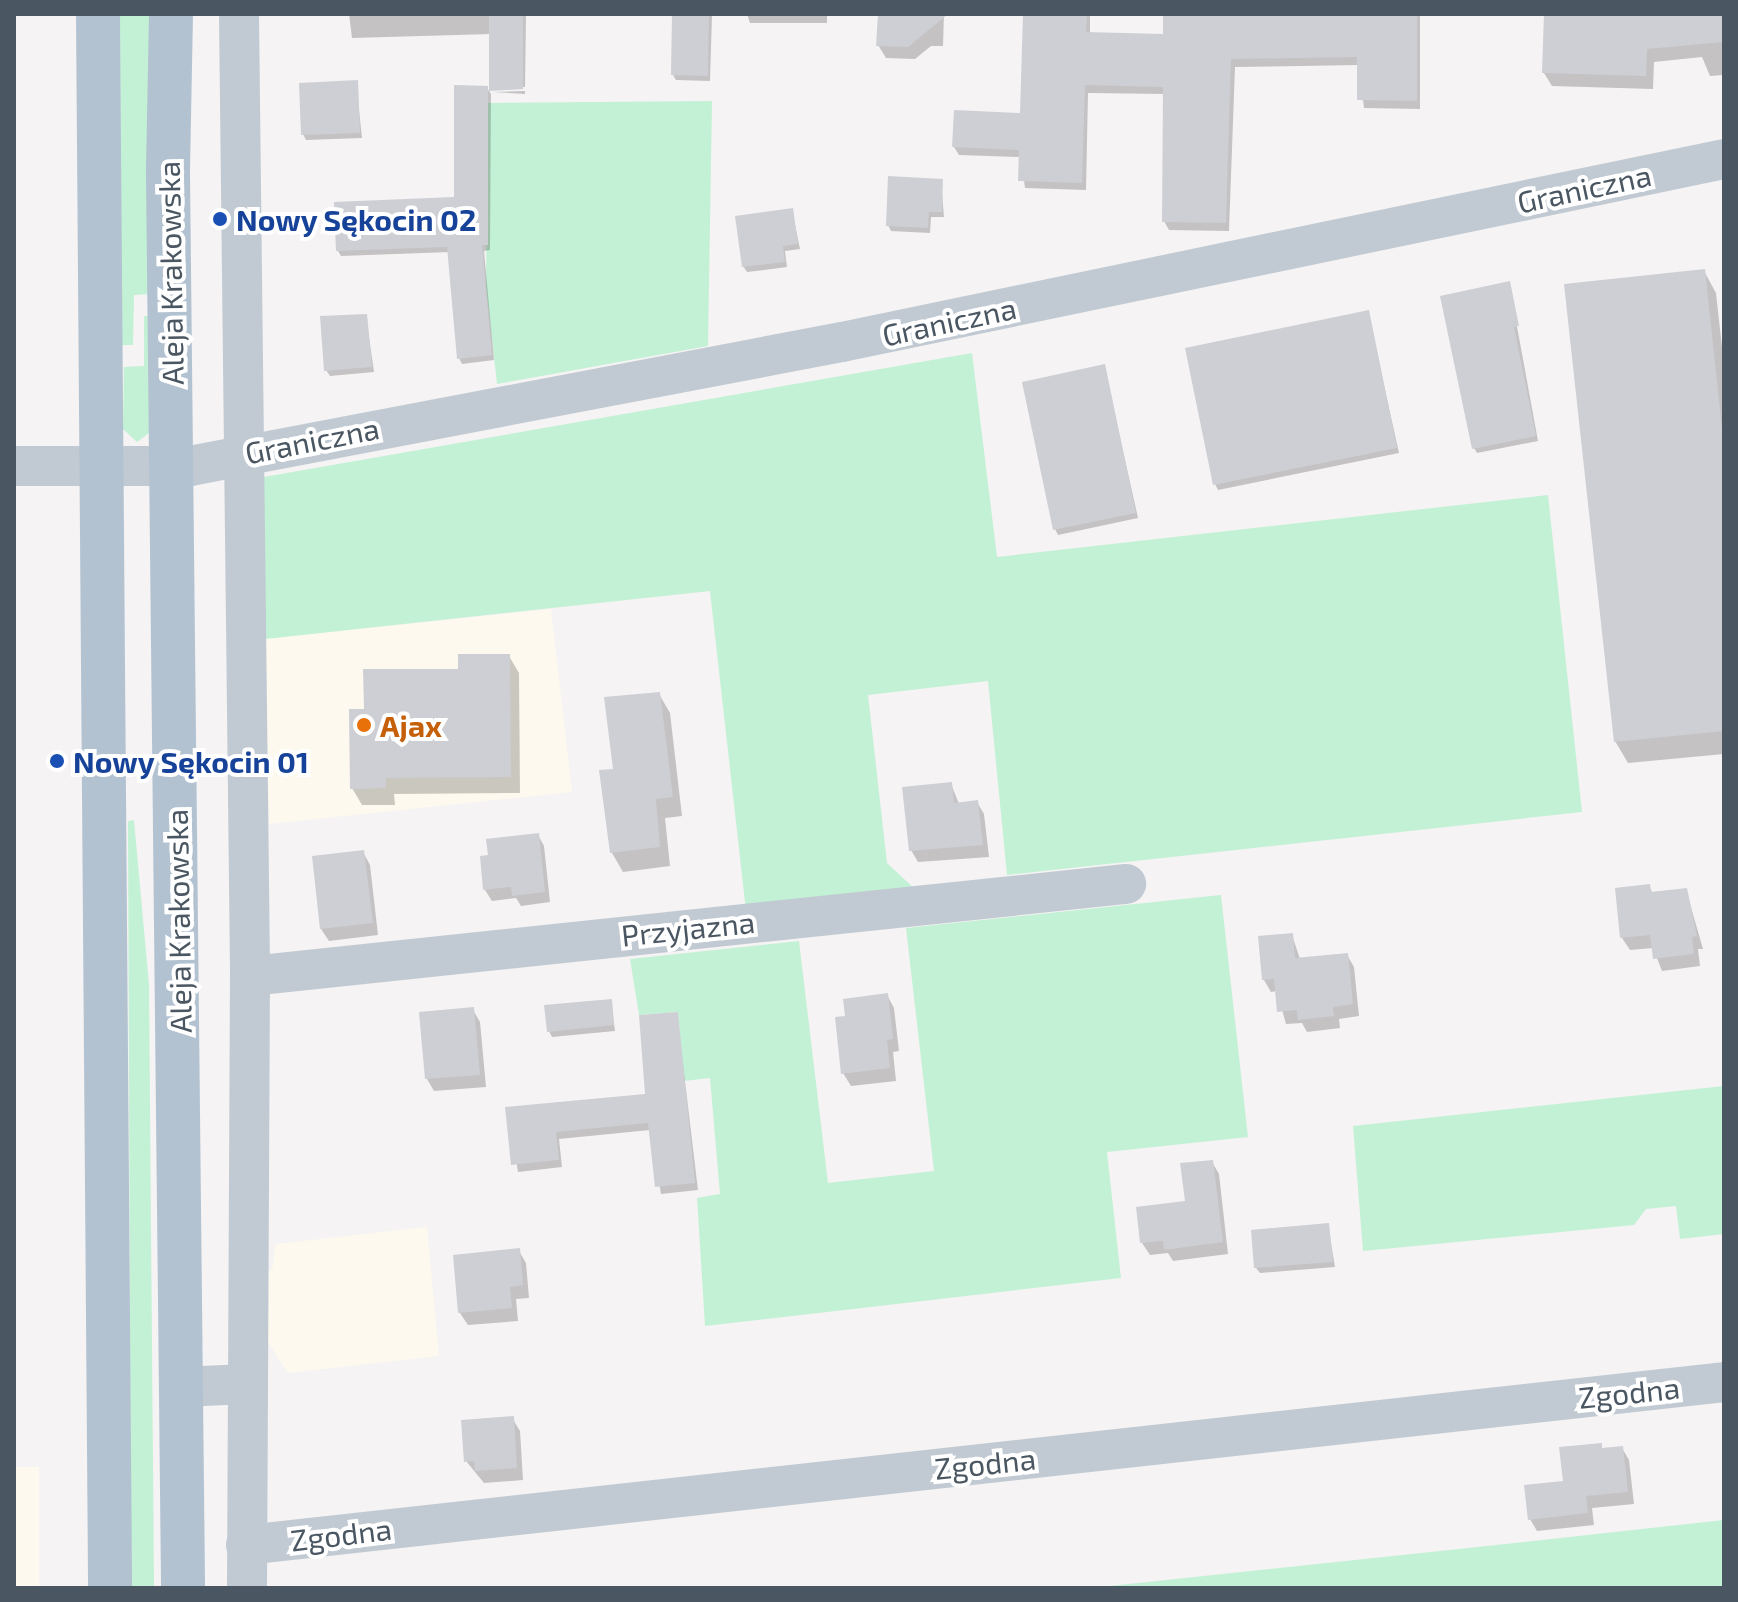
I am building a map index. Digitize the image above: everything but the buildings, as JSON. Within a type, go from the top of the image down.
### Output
[{"type":"main road","points":[[98,14],[110,1588]]},
{"type":"main road","name":"Aleja Krakowska","points":[[171,14],[172,467],[183,1588]]},
{"type":"street","points":[[239,14],[250,976],[247,1588]]},
{"type":"street","name":"Graniczna","points":[[14,466],[172,467],[856,340],[1724,159]]},
{"type":"street","name":"Przyjazna","points":[[250,976],[1126,884]]},
{"type":"street","name":"Zgodna","points":[[246,1545],[1724,1382]]},
{"type":"street","points":[[181,1387],[247,1384]]},
{"type":"shaded area","points":[[551,609],[572,792],[269,824],[265,639]]},
{"type":"shaded area","points":[[427,1227],[439,1356],[288,1373],[266,1339],[264,1273],[272,1270],[276,1244]]},
{"type":"shaded area","points":[[14,1467],[39,1467],[39,1588],[14,1588]]},
{"type":"green space","points":[[120,14],[149,14],[150,294],[134,295],[133,345],[121,345]]},
{"type":"green space","points":[[712,101],[708,346],[497,384],[486,285],[488,103]]},
{"type":"green space","points":[[144,316],[150,316],[149,433],[137,442],[123,429],[124,367],[144,366]]},
{"type":"green space","points":[[972,353],[997,557],[1548,495],[1582,812],[1007,875],[988,681],[868,695],[887,863],[918,892],[746,911],[710,591],[265,639],[258,478]]},
{"type":"green space","points":[[134,820],[149,985],[154,1588],[131,1588],[128,821]]},
{"type":"green space","points":[[1221,895],[1248,1137],[1107,1152],[1121,1278],[705,1326],[697,1198],[720,1194],[710,1078],[684,1081],[678,1012],[639,1015],[630,959],[799,941],[828,1183],[934,1171],[906,928]]},
{"type":"green space","points":[[1724,1086],[1724,1234],[1680,1239],[1676,1206],[1646,1209],[1634,1225],[1363,1251],[1353,1126]]},
{"type":"green space","points":[[1724,1520],[1724,1588],[1091,1588],[1459,1549]]},
{"type":"place","name":"Nowy Sękocin 02","points":[[220,219]]},
{"type":"place","name":"Ajax","points":[[364,725]]},
{"type":"place","name":"Nowy Sękocin 01","points":[[57,761]]}]
